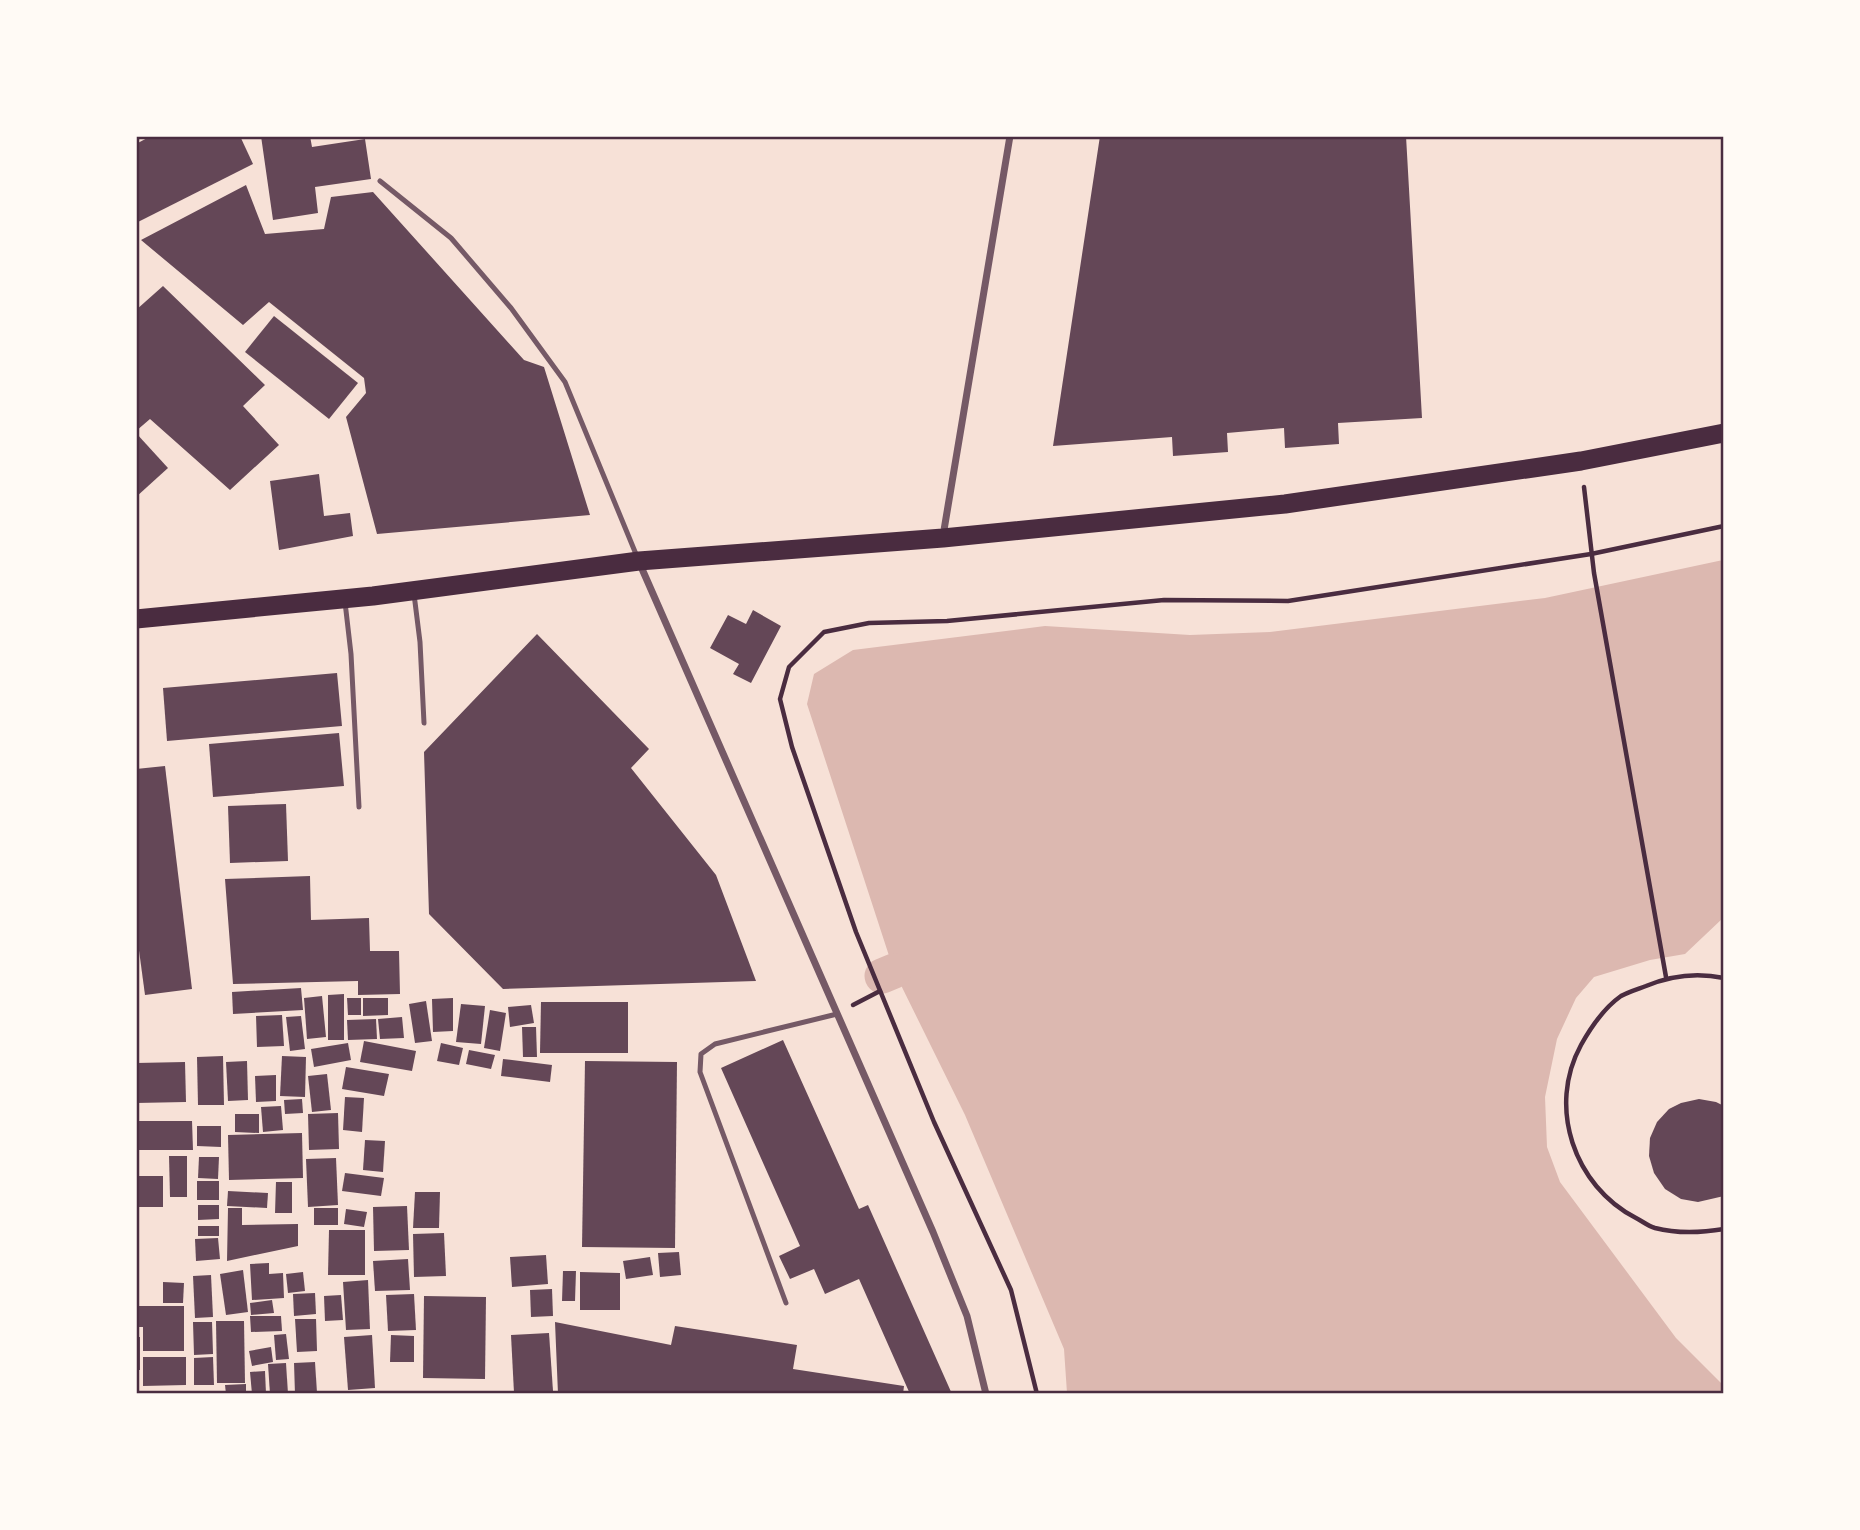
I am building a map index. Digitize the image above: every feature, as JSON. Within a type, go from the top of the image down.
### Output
[{"type":"highway","points":[[136,619],[345,599],[639,561],[943,538],[1285,504],[1581,461],[1724,433]]},
{"type":"street","points":[[943,538],[1010,136]]},
{"type":"street","points":[[639,561],[967,1316],[986,1394]]},
{"type":"lane","points":[[380,181],[451,238],[511,308],[565,382],[639,561]]},
{"type":"lane","points":[[414,591],[420,642],[424,723]]},
{"type":"lane","points":[[345,599],[351,654],[359,807]]},
{"type":"lane","points":[[786,1303],[700,1072],[701,1054],[715,1044],[837,1014]]},
{"type":"path","points":[[1581,461],[1594,573],[1666,977]]},
{"type":"path","points":[[1037,1394],[1011,1290],[934,1122],[856,932],[792,747],[780,699],[789,667],[824,632],[869,622],[947,621],[1164,600],[1288,601],[1591,554],[1724,526]]},
{"type":"path","points":[[1724,978],[1703,973],[1666,977],[1621,996],[1592,1025],[1572,1061],[1565,1102],[1571,1142],[1589,1179],[1617,1208],[1653,1227],[1694,1234],[1724,1229]]},
{"type":"path","points":[[837,1014],[880,991]]},
{"type":"shaded area","points":[[1723,560],[1723,918],[1685,954],[1650,960],[1594,977],[1576,998],[1557,1039],[1545,1097],[1547,1147],[1560,1182],[1676,1338],[1723,1385],[1723,1393],[1067,1393],[1064,1349],[965,1115],[894,971],[807,704],[814,674],[853,650],[1045,626],[1190,635],[1270,632],[1545,598]]},
{"type":"building","points":[[151,136],[240,136],[253,164],[136,223],[136,144]]},
{"type":"building","points":[[261,136],[310,136],[312,147],[365,139],[371,179],[315,187],[318,213],[273,220]]},
{"type":"building","points":[[1100,136],[1406,136],[1422,418],[1338,423],[1339,444],[1285,448],[1284,428],[1227,433],[1228,452],[1173,456],[1172,437],[1053,446]]},
{"type":"building","points":[[246,185],[265,234],[324,229],[331,197],[373,192],[524,360],[544,367],[590,515],[377,534],[346,417],[366,393],[364,378],[269,302],[243,325],[141,240]]},
{"type":"building","points":[[163,286],[265,385],[243,406],[279,445],[230,490],[150,419],[136,431],[136,310]]},
{"type":"building","points":[[274,316],[358,383],[329,419],[245,352]]},
{"type":"building","points":[[136,433],[168,468],[136,497]]},
{"type":"building","points":[[319,474],[324,516],[350,513],[353,536],[279,550],[270,481]]},
{"type":"building","points":[[753,610],[781,626],[751,683],[733,674],[739,664],[710,648],[728,615],[746,624]]},
{"type":"building","points":[[537,634],[649,749],[631,768],[716,875],[756,981],[503,989],[429,914],[424,752]]},
{"type":"building","points":[[337,673],[342,726],[167,741],[163,688]]},
{"type":"building","points":[[339,733],[344,786],[213,797],[209,744]]},
{"type":"building","points":[[165,766],[192,989],[145,995],[136,928],[136,769]]},
{"type":"building","points":[[286,804],[288,861],[230,863],[228,806]]},
{"type":"building","points":[[310,876],[311,920],[369,918],[370,951],[399,951],[400,994],[358,995],[358,981],[233,984],[225,879]]},
{"type":"building","points":[[301,988],[303,1010],[233,1014],[232,992]]},
{"type":"building","points":[[344,994],[344,1040],[328,1040],[328,995]]},
{"type":"building","points":[[322,996],[326,1037],[307,1039],[304,998]]},
{"type":"building","points":[[347,998],[361,998],[361,1015],[348,1015]]},
{"type":"building","points":[[363,998],[388,998],[388,1015],[363,1016]]},
{"type":"building","points":[[453,998],[453,1031],[433,1032],[432,999]]},
{"type":"building","points":[[426,1001],[432,1041],[415,1043],[409,1004]]},
{"type":"building","points":[[541,1002],[628,1002],[628,1053],[540,1053]]},
{"type":"building","points":[[461,1004],[485,1006],[481,1044],[456,1042]]},
{"type":"building","points":[[531,1005],[534,1023],[510,1027],[508,1007]]},
{"type":"building","points":[[490,1010],[506,1013],[500,1051],[484,1048]]},
{"type":"building","points":[[282,1015],[284,1046],[257,1047],[256,1016]]},
{"type":"building","points":[[301,1016],[305,1049],[290,1051],[286,1017]]},
{"type":"building","points":[[402,1017],[404,1038],[380,1039],[378,1019]]},
{"type":"building","points":[[376,1019],[377,1039],[348,1040],[347,1020]]},
{"type":"building","points":[[522,1027],[536,1027],[537,1057],[523,1057]]},
{"type":"building","points":[[783,1040],[859,1209],[868,1205],[952,1394],[910,1394],[859,1279],[825,1294],[814,1269],[790,1279],[779,1256],[800,1246],[721,1068]]},
{"type":"building","points":[[364,1041],[416,1051],[412,1071],[360,1062]]},
{"type":"building","points":[[348,1043],[351,1060],[314,1067],[311,1049]]},
{"type":"building","points":[[441,1043],[463,1048],[459,1065],[437,1061]]},
{"type":"building","points":[[469,1050],[495,1055],[491,1069],[466,1064]]},
{"type":"building","points":[[223,1056],[224,1105],[198,1105],[197,1057]]},
{"type":"building","points":[[282,1056],[306,1057],[305,1097],[280,1096]]},
{"type":"building","points":[[503,1059],[552,1065],[550,1082],[501,1076]]},
{"type":"building","points":[[247,1061],[248,1100],[228,1101],[226,1062]]},
{"type":"building","points":[[585,1061],[677,1062],[675,1248],[582,1247]]},
{"type":"building","points":[[185,1062],[186,1102],[136,1103],[136,1063]]},
{"type":"building","points":[[346,1067],[389,1074],[384,1096],[342,1089]]},
{"type":"building","points":[[327,1074],[331,1110],[312,1112],[308,1076]]},
{"type":"building","points":[[276,1075],[276,1101],[256,1102],[255,1076]]},
{"type":"building","points":[[345,1097],[364,1098],[362,1132],[343,1130]]},
{"type":"building","points":[[302,1099],[303,1113],[285,1114],[284,1100]]},
{"type":"building","points":[[1699,1099],[1724,1106],[1724,1196],[1698,1202],[1681,1199],[1665,1189],[1654,1173],[1649,1156],[1650,1138],[1657,1122],[1669,1109]]},
{"type":"building","points":[[281,1106],[283,1130],[263,1132],[261,1107]]},
{"type":"building","points":[[338,1113],[339,1149],[309,1150],[308,1114]]},
{"type":"building","points":[[235,1114],[259,1114],[259,1133],[235,1132]]},
{"type":"building","points":[[139,1121],[192,1121],[193,1150],[139,1150]]},
{"type":"building","points":[[197,1126],[221,1126],[221,1147],[197,1146]]},
{"type":"building","points":[[302,1133],[303,1178],[229,1180],[228,1135]]},
{"type":"building","points":[[365,1140],[385,1141],[383,1172],[363,1170]]},
{"type":"building","points":[[169,1156],[187,1156],[187,1197],[170,1197]]},
{"type":"building","points":[[199,1157],[219,1157],[218,1179],[198,1178]]},
{"type":"building","points":[[336,1158],[338,1205],[308,1207],[306,1159]]},
{"type":"building","points":[[345,1173],[384,1178],[381,1196],[342,1191]]},
{"type":"building","points":[[136,1176],[163,1176],[163,1207],[136,1207]]},
{"type":"building","points":[[197,1181],[219,1181],[219,1200],[197,1200]]},
{"type":"building","points":[[276,1182],[292,1182],[292,1213],[275,1213]]},
{"type":"building","points":[[228,1191],[268,1193],[267,1208],[227,1206]]},
{"type":"building","points":[[415,1192],[440,1192],[439,1228],[413,1228]]},
{"type":"building","points":[[198,1205],[219,1205],[219,1219],[198,1220]]},
{"type":"building","points":[[407,1206],[409,1250],[374,1251],[373,1207]]},
{"type":"building","points":[[228,1208],[242,1208],[242,1225],[298,1224],[298,1246],[227,1261]]},
{"type":"building","points":[[314,1208],[338,1208],[338,1225],[314,1225]]},
{"type":"building","points":[[346,1209],[367,1212],[364,1227],[344,1224]]},
{"type":"building","points":[[198,1226],[219,1226],[219,1236],[198,1236]]},
{"type":"building","points":[[329,1230],[365,1230],[365,1275],[328,1275]]},
{"type":"building","points":[[444,1233],[446,1276],[414,1277],[413,1234]]},
{"type":"building","points":[[218,1238],[220,1259],[196,1261],[195,1239]]},
{"type":"building","points":[[679,1252],[681,1275],[660,1277],[658,1253]]},
{"type":"building","points":[[546,1255],[548,1284],[512,1287],[510,1257]]},
{"type":"building","points":[[650,1257],[653,1275],[626,1279],[623,1261]]},
{"type":"building","points":[[408,1259],[410,1290],[375,1291],[373,1261]]},
{"type":"building","points":[[269,1263],[269,1274],[283,1273],[284,1298],[252,1300],[250,1264]]},
{"type":"building","points":[[243,1270],[248,1312],[226,1315],[220,1274]]},
{"type":"building","points":[[563,1271],[576,1271],[575,1301],[562,1301]]},
{"type":"building","points":[[303,1272],[305,1291],[288,1293],[286,1274]]},
{"type":"building","points":[[580,1272],[620,1273],[620,1310],[580,1310]]},
{"type":"building","points":[[211,1275],[213,1317],[195,1318],[193,1276]]},
{"type":"building","points":[[368,1280],[370,1329],[346,1330],[343,1282]]},
{"type":"building","points":[[163,1282],[184,1283],[183,1303],[163,1303]]},
{"type":"building","points":[[552,1289],[553,1316],[531,1317],[530,1290]]},
{"type":"building","points":[[315,1293],[316,1314],[294,1316],[293,1294]]},
{"type":"building","points":[[414,1294],[416,1330],[388,1331],[386,1295]]},
{"type":"building","points":[[341,1295],[343,1320],[325,1321],[324,1296]]},
{"type":"building","points":[[424,1296],[486,1297],[485,1379],[423,1378]]},
{"type":"building","points":[[272,1300],[274,1313],[251,1315],[250,1303]]},
{"type":"building","points":[[136,1306],[184,1306],[184,1351],[143,1351],[143,1327],[136,1327]]},
{"type":"building","points":[[250,1316],[281,1316],[282,1331],[251,1332]]},
{"type":"building","points":[[295,1319],[316,1319],[317,1351],[297,1352]]},
{"type":"building","points":[[216,1321],[244,1321],[245,1383],[217,1383]]},
{"type":"building","points":[[193,1322],[212,1322],[213,1354],[194,1355]]},
{"type":"building","points":[[555,1322],[671,1345],[675,1326],[797,1345],[793,1369],[904,1386],[903,1394],[558,1394]]},
{"type":"building","points":[[549,1333],[553,1391],[514,1393],[511,1335]]},
{"type":"building","points":[[286,1334],[289,1359],[276,1360],[274,1335]]},
{"type":"building","points":[[372,1335],[375,1388],[348,1390],[344,1337]]},
{"type":"building","points":[[391,1335],[414,1336],[414,1362],[390,1362]]},
{"type":"building","points":[[136,1337],[140,1337],[140,1370],[136,1370]]},
{"type":"building","points":[[271,1347],[273,1362],[252,1366],[249,1351]]},
{"type":"building","points":[[143,1357],[186,1357],[186,1385],[143,1386]]},
{"type":"building","points":[[213,1357],[214,1385],[194,1385],[194,1358]]},
{"type":"building","points":[[315,1362],[317,1393],[295,1394],[294,1363]]},
{"type":"building","points":[[286,1363],[288,1394],[270,1394],[268,1364]]},
{"type":"building","points":[[265,1371],[266,1394],[252,1394],[250,1372]]},
{"type":"building","points":[[246,1384],[246,1394],[226,1394],[225,1385]]},
{"type":"waterway","points":[[882,976],[894,971]]}]
